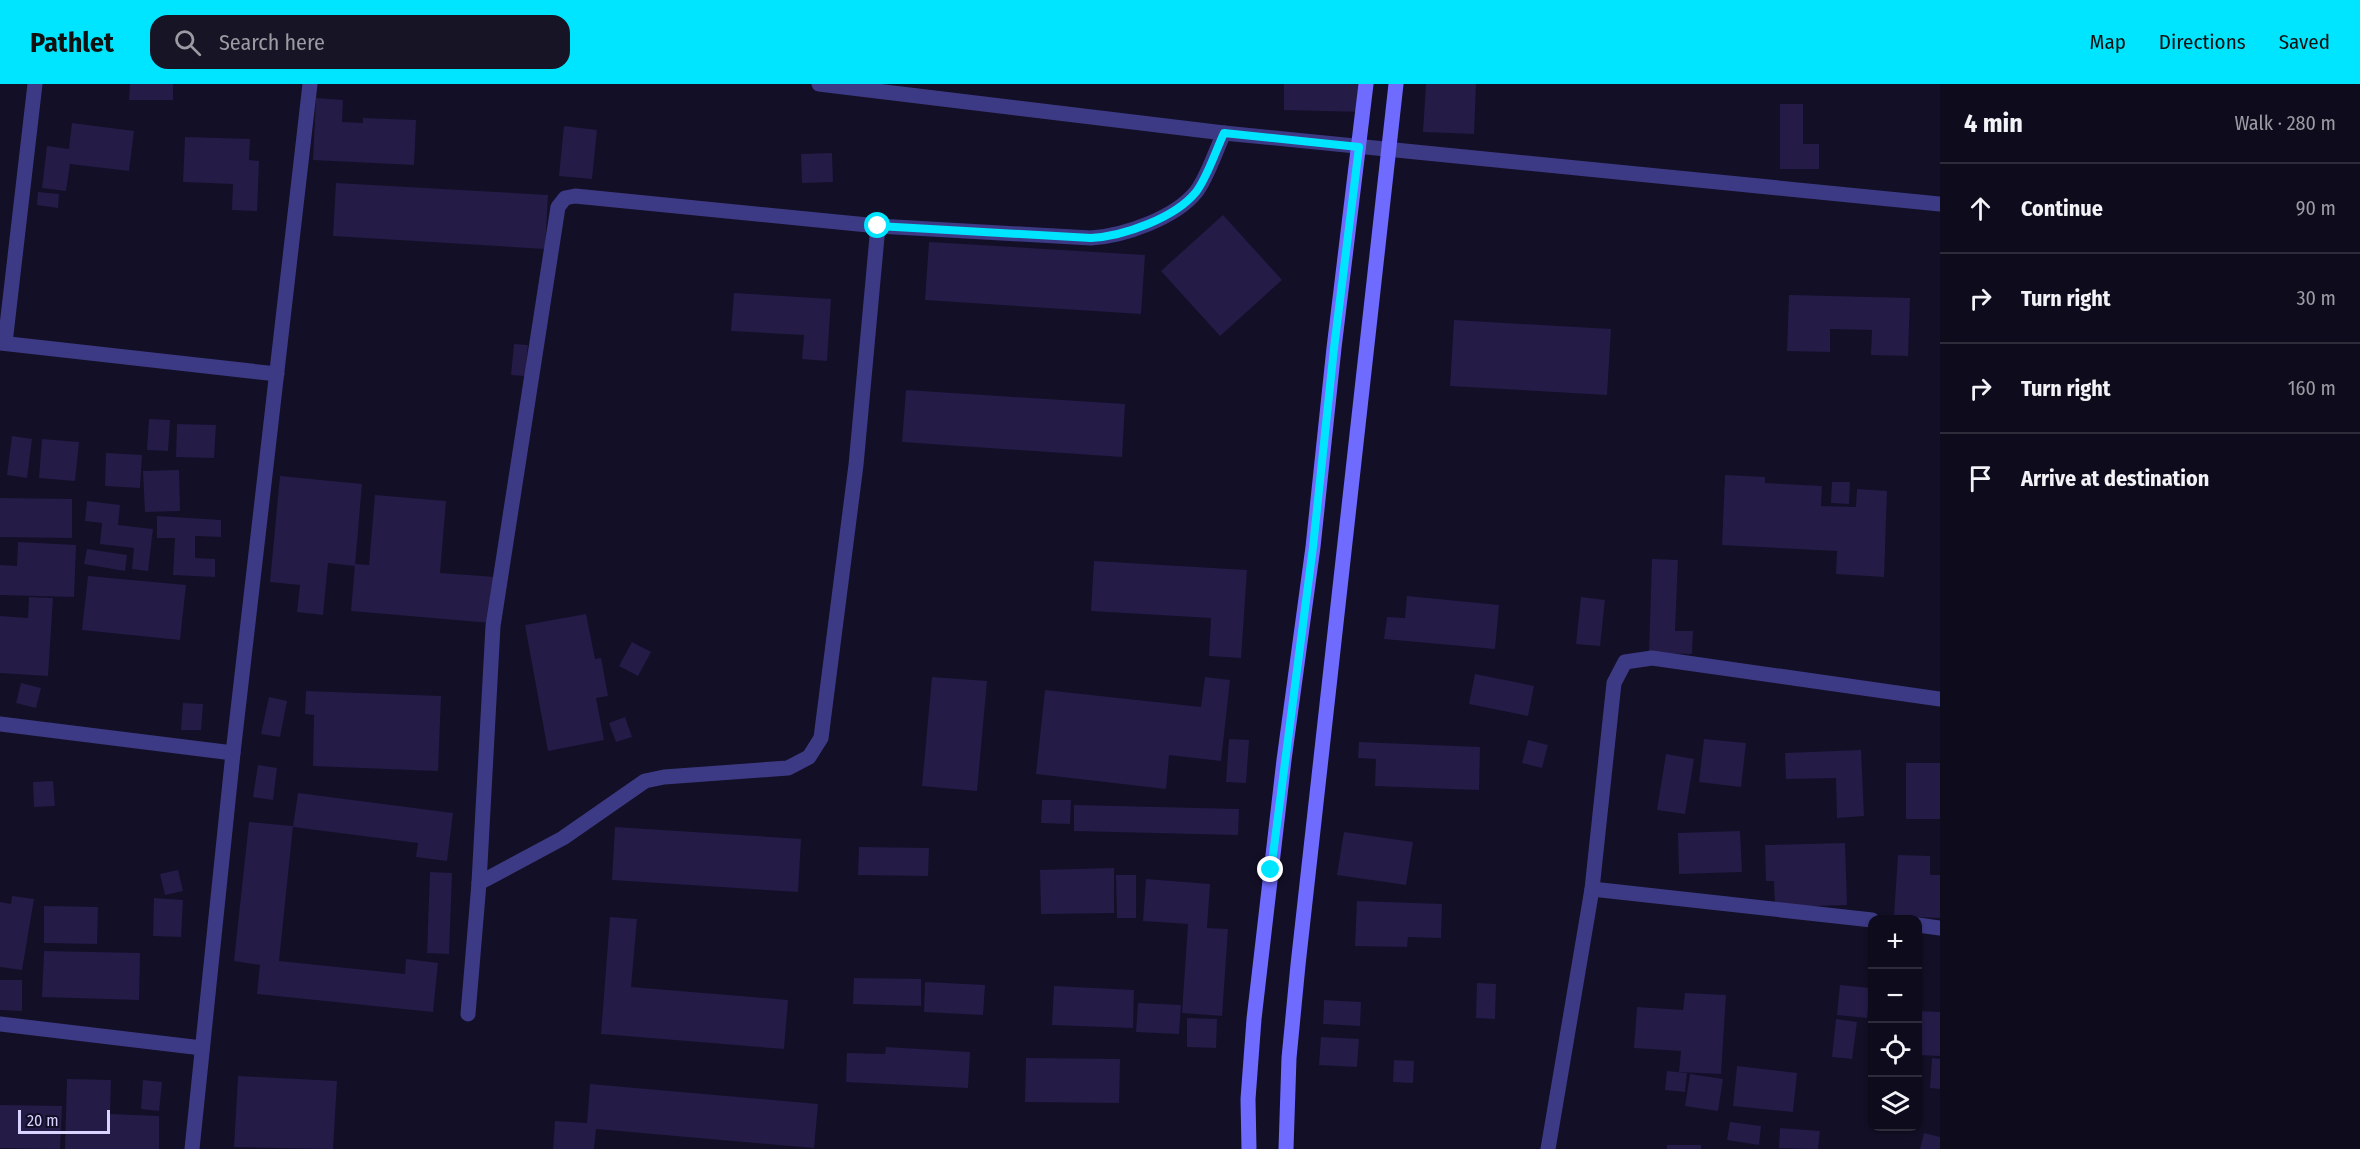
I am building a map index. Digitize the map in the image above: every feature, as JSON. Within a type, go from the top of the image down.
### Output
[{"type":"street","points":[[35,84],[2,343],[278,374]]},
{"type":"street","points":[[192,1149],[232,753],[310,84]]},
{"type":"street","points":[[819,84],[1224,133],[1940,204]]},
{"type":"street","points":[[1249,1149],[1248,1099],[1254,1019],[1284,760],[1313,547],[1366,84]]},
{"type":"street","points":[[1286,1149],[1289,1058],[1297,977],[1367,329],[1396,84]]},
{"type":"street","points":[[468,1014],[479,883],[494,626],[558,207],[565,198],[575,196],[878,226],[1091,238],[1113,237],[1178,210],[1197,191],[1224,133]]},
{"type":"street","points":[[479,883],[563,838],[645,780],[788,768],[809,757],[821,738],[856,465],[878,226]]},
{"type":"street","points":[[1548,1149],[1592,889],[1614,683],[1625,662],[1652,658],[1940,699]]},
{"type":"street","points":[[0,724],[232,753]]},
{"type":"street","points":[[1592,889],[1868,920]]},
{"type":"street","points":[[1922,926],[1940,928]]},
{"type":"street","points":[[0,1024],[202,1048]]},
{"type":"building","points":[[130,84],[173,84],[173,100],[129,100]]},
{"type":"building","points":[[1284,84],[1364,84],[1364,112],[1284,110]]},
{"type":"building","points":[[1426,84],[1476,84],[1474,134],[1423,132]]},
{"type":"building","points":[[316,98],[343,100],[342,122],[363,123],[363,118],[416,120],[414,165],[313,160]]},
{"type":"building","points":[[1780,104],[1803,104],[1803,144],[1819,144],[1819,169],[1780,169]]},
{"type":"building","points":[[72,123],[134,131],[129,171],[70,164],[66,191],[42,188],[47,146],[69,149]]},
{"type":"building","points":[[564,126],[597,130],[592,179],[559,176]]},
{"type":"building","points":[[185,137],[250,139],[249,160],[259,161],[257,211],[232,210],[233,184],[183,182]]},
{"type":"building","points":[[832,153],[833,182],[802,183],[801,154]]},
{"type":"building","points":[[336,183],[548,195],[545,249],[333,236]]},
{"type":"building","points":[[38,192],[59,194],[58,208],[37,205]]},
{"type":"building","points":[[1223,215],[1282,280],[1220,336],[1161,271]]},
{"type":"building","points":[[929,242],[1145,255],[1141,314],[925,300]]},
{"type":"building","points":[[734,293],[831,299],[827,361],[802,359],[804,335],[731,331]]},
{"type":"building","points":[[1789,295],[1910,298],[1908,356],[1871,355],[1872,330],[1830,329],[1830,352],[1787,351]]},
{"type":"building","points":[[1454,320],[1611,329],[1607,395],[1450,386]]},
{"type":"building","points":[[514,344],[528,345],[525,376],[511,375]]},
{"type":"building","points":[[906,390],[1125,404],[1122,457],[902,442]]},
{"type":"building","points":[[149,419],[170,420],[168,451],[147,450]]},
{"type":"building","points":[[177,424],[216,425],[214,458],[176,457]]},
{"type":"building","points":[[12,436],[32,439],[27,478],[7,475]]},
{"type":"building","points":[[42,439],[79,442],[75,481],[39,478]]},
{"type":"building","points":[[106,453],[142,455],[140,488],[105,486]]},
{"type":"building","points":[[179,470],[180,511],[145,512],[143,471]]},
{"type":"building","points":[[1725,475],[1765,477],[1765,483],[1822,486],[1821,506],[1856,507],[1857,489],[1887,491],[1884,577],[1836,574],[1837,551],[1722,545]]},
{"type":"building","points":[[280,476],[362,484],[355,566],[328,563],[323,615],[297,612],[300,585],[270,582]]},
{"type":"building","points":[[1832,482],[1850,482],[1849,504],[1831,503]]},
{"type":"building","points":[[375,495],[446,501],[440,573],[495,577],[491,623],[351,611],[355,564],[369,565]]},
{"type":"building","points":[[0,498],[72,499],[72,538],[0,537]]},
{"type":"building","points":[[87,501],[120,505],[118,525],[153,529],[148,571],[132,569],[134,548],[100,544],[102,523],[85,521]]},
{"type":"building","points":[[157,516],[221,520],[221,537],[195,536],[195,558],[215,559],[215,577],[173,575],[175,538],[157,538]]},
{"type":"building","points":[[18,542],[76,545],[74,597],[0,595],[0,565],[17,566]]},
{"type":"building","points":[[87,549],[127,555],[125,571],[84,564]]},
{"type":"building","points":[[1652,559],[1678,560],[1675,631],[1693,631],[1692,654],[1649,653]]},
{"type":"building","points":[[1094,561],[1247,570],[1241,658],[1209,656],[1211,618],[1091,611]]},
{"type":"building","points":[[88,576],[186,585],[180,640],[82,630]]},
{"type":"building","points":[[1407,596],[1499,605],[1495,649],[1384,639],[1387,617],[1405,618]]},
{"type":"building","points":[[29,597],[53,598],[48,676],[0,673],[0,616],[28,618]]},
{"type":"building","points":[[1581,597],[1605,600],[1600,646],[1576,644]]},
{"type":"building","points":[[586,614],[595,659],[601,658],[608,696],[596,698],[604,740],[548,751],[525,625]]},
{"type":"building","points":[[632,642],[651,652],[638,676],[619,666]]},
{"type":"building","points":[[1475,674],[1534,686],[1528,716],[1469,704]]},
{"type":"building","points":[[932,677],[987,681],[977,791],[922,786]]},
{"type":"building","points":[[1205,677],[1230,680],[1221,761],[1169,755],[1166,789],[1036,774],[1045,690],[1201,707]]},
{"type":"building","points":[[21,683],[41,688],[36,708],[16,703]]},
{"type":"building","points":[[306,691],[441,696],[438,771],[313,766],[314,715],[305,714]]},
{"type":"building","points":[[269,697],[287,701],[280,737],[261,734]]},
{"type":"building","points":[[183,703],[203,704],[201,730],[181,730]]},
{"type":"building","points":[[625,717],[632,737],[616,742],[609,723]]},
{"type":"building","points":[[1229,739],[1249,740],[1246,783],[1226,782]]},
{"type":"building","points":[[1704,739],[1746,743],[1741,787],[1699,782]]},
{"type":"building","points":[[1528,740],[1548,745],[1542,768],[1522,763]]},
{"type":"building","points":[[1359,742],[1480,747],[1479,790],[1375,786],[1376,759],[1358,758]]},
{"type":"building","points":[[1861,750],[1864,816],[1837,818],[1836,778],[1786,779],[1785,753]]},
{"type":"building","points":[[1666,754],[1694,759],[1685,814],[1657,810]]},
{"type":"building","points":[[1906,763],[1940,763],[1940,819],[1906,819]]},
{"type":"building","points":[[258,765],[277,768],[273,800],[253,797]]},
{"type":"building","points":[[53,781],[55,806],[34,807],[33,782]]},
{"type":"building","points":[[298,793],[453,813],[447,861],[416,857],[418,843],[293,827]]},
{"type":"building","points":[[1042,800],[1071,800],[1070,824],[1041,823]]},
{"type":"building","points":[[1074,805],[1239,809],[1238,835],[1074,831]]},
{"type":"building","points":[[249,822],[293,826],[279,961],[405,974],[406,959],[438,963],[433,1012],[257,994],[260,965],[234,961]]},
{"type":"building","points":[[615,827],[801,839],[798,892],[612,880]]},
{"type":"building","points":[[1740,831],[1742,872],[1679,874],[1678,833]]},
{"type":"building","points":[[1344,832],[1413,842],[1406,885],[1337,875]]},
{"type":"building","points":[[1845,843],[1847,905],[1775,907],[1774,881],[1766,881],[1765,845]]},
{"type":"building","points":[[859,847],[929,848],[928,876],[858,875]]},
{"type":"building","points":[[1898,855],[1930,856],[1930,875],[1940,875],[1940,918],[1922,917],[1922,915],[1894,915]]},
{"type":"building","points":[[1114,868],[1114,913],[1041,914],[1040,870]]},
{"type":"building","points":[[178,870],[183,891],[165,895],[160,874]]},
{"type":"building","points":[[430,872],[452,873],[449,954],[427,953]]},
{"type":"building","points":[[1116,875],[1136,875],[1136,918],[1117,918]]},
{"type":"building","points":[[1146,879],[1210,884],[1207,928],[1228,929],[1222,1016],[1182,1013],[1188,924],[1143,921]]},
{"type":"building","points":[[12,896],[34,899],[22,970],[0,967],[0,902],[11,904]]},
{"type":"building","points":[[154,898],[183,900],[181,937],[153,936]]},
{"type":"building","points":[[1357,901],[1442,904],[1441,938],[1408,937],[1407,947],[1355,946]]},
{"type":"building","points":[[44,906],[98,907],[97,944],[44,943]]},
{"type":"building","points":[[610,917],[637,919],[631,987],[788,1000],[784,1049],[601,1034]]},
{"type":"building","points":[[44,951],[140,953],[139,1000],[42,997]]},
{"type":"building","points":[[854,978],[921,979],[921,1006],[853,1004]]},
{"type":"building","points":[[0,980],[22,980],[22,1011],[0,1010]]},
{"type":"building","points":[[925,982],[985,985],[983,1015],[924,1012]]},
{"type":"building","points":[[1477,983],[1496,984],[1495,1019],[1476,1018]]},
{"type":"building","points":[[1840,985],[1868,988],[1867,1018],[1837,1015]]},
{"type":"building","points":[[1054,986],[1134,990],[1133,1028],[1052,1025]]},
{"type":"building","points":[[1685,993],[1726,995],[1721,1074],[1679,1072],[1681,1051],[1634,1048],[1637,1007],[1683,1010]]},
{"type":"building","points":[[1324,1000],[1361,1002],[1360,1026],[1323,1024]]},
{"type":"building","points":[[1138,1003],[1181,1005],[1179,1034],[1136,1032]]},
{"type":"building","points":[[1922,1011],[1940,1012],[1940,1056],[1922,1055]]},
{"type":"building","points":[[1187,1018],[1217,1019],[1216,1048],[1187,1047]]},
{"type":"building","points":[[1836,1019],[1857,1022],[1852,1059],[1832,1057]]},
{"type":"building","points":[[1321,1037],[1359,1039],[1357,1067],[1319,1065]]},
{"type":"building","points":[[886,1047],[970,1052],[968,1088],[846,1082],[847,1053],[885,1054]]},
{"type":"building","points":[[1026,1058],[1120,1059],[1119,1103],[1025,1102]]},
{"type":"building","points":[[1932,1058],[1940,1059],[1940,1089],[1930,1088]]},
{"type":"building","points":[[1394,1060],[1414,1061],[1413,1083],[1393,1082]]},
{"type":"building","points":[[1737,1066],[1797,1073],[1793,1112],[1733,1106]]},
{"type":"building","points":[[1667,1071],[1687,1073],[1685,1092],[1665,1090]]},
{"type":"building","points":[[1690,1074],[1723,1079],[1718,1111],[1685,1106]]},
{"type":"building","points":[[238,1076],[337,1081],[333,1149],[234,1147]]},
{"type":"building","points":[[67,1079],[111,1080],[110,1114],[159,1116],[159,1149],[65,1149]]},
{"type":"building","points":[[143,1080],[162,1082],[159,1111],[141,1109]]},
{"type":"building","points":[[590,1084],[818,1104],[814,1148],[596,1129],[594,1149],[553,1149],[555,1121],[587,1123]]},
{"type":"building","points":[[0,1105],[62,1106],[60,1149],[0,1148]]},
{"type":"building","points":[[1730,1122],[1761,1126],[1759,1145],[1727,1140]]},
{"type":"building","points":[[1780,1128],[1820,1131],[1818,1149],[1779,1148]]},
{"type":"building","points":[[1924,1133],[1940,1137],[1940,1149],[1920,1149]]},
{"type":"building","points":[[1667,1145],[1701,1145],[1701,1149],[1667,1149]]},
{"type":"route","points":[[878,226],[1091,238],[1113,237],[1178,210],[1197,191],[1224,133],[1359,147],[1334,348],[1313,547],[1271,870]]}]
